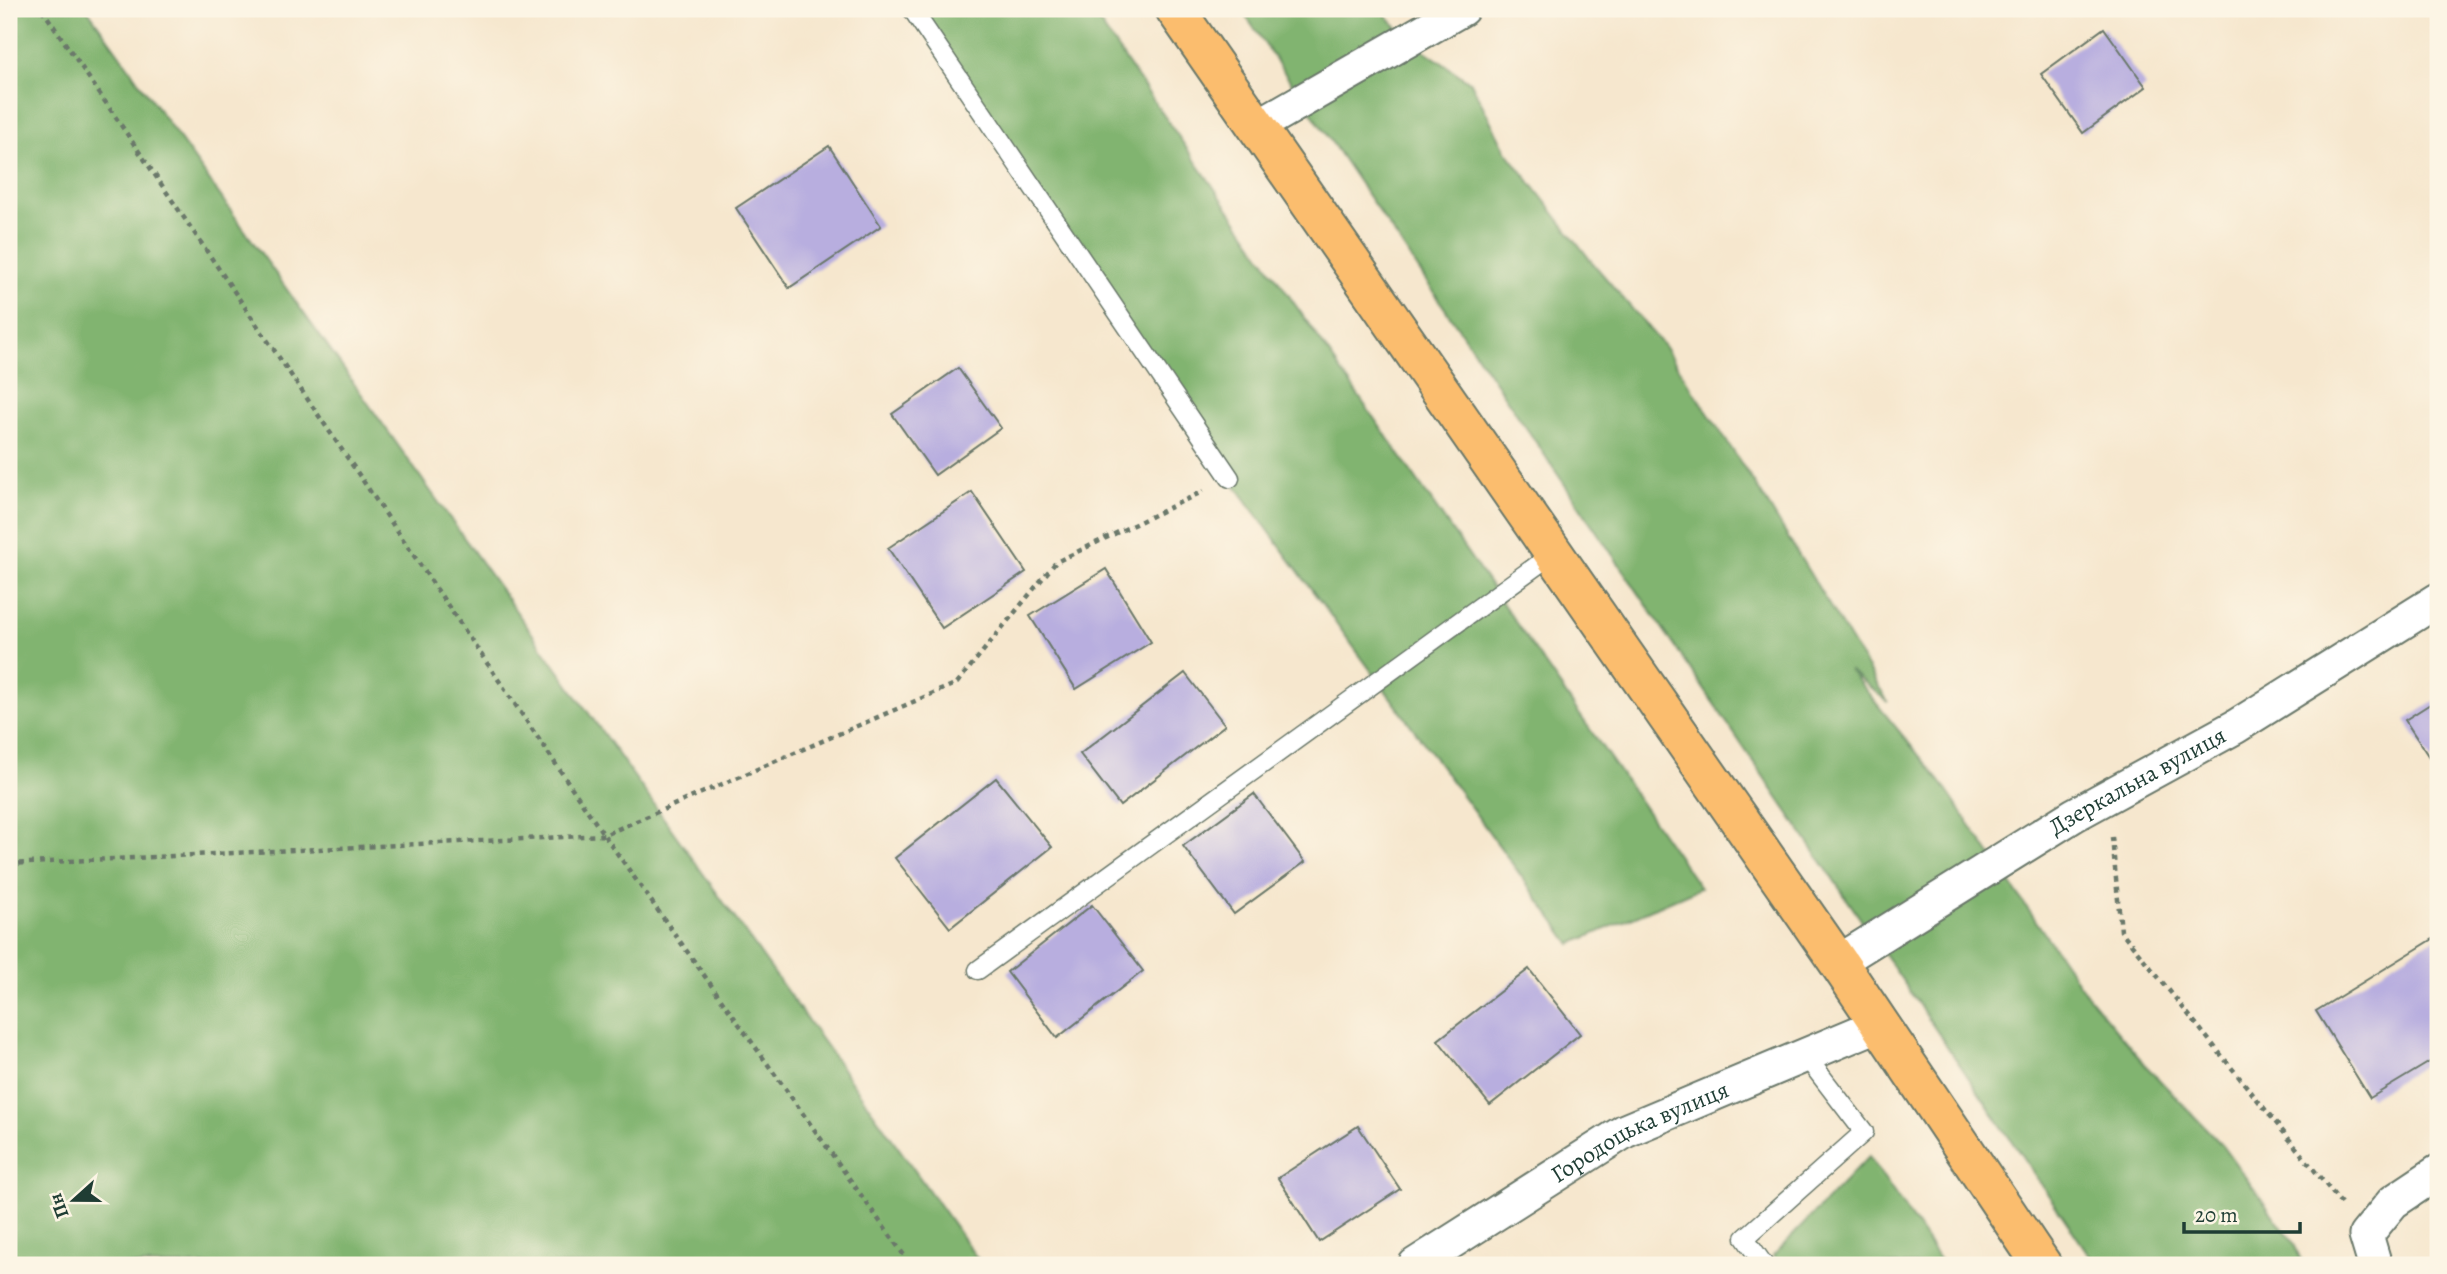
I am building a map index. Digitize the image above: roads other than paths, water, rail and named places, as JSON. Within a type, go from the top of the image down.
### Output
[{"type":"highway","points":[[1175,9],[1838,962],[2042,1265]]},
{"type":"street","points":[[1258,126],[1462,9]]},
{"type":"street","name":"Дзеркальна вулиця","points":[[1838,962],[2108,797],[2235,727],[2438,600]]},
{"type":"street","name":"Городоцька вулиця","points":[[1415,1265],[1625,1131],[1880,1024]]},
{"type":"street","points":[[2370,1250],[2393,1202],[2438,1172]]},
{"type":"lane","points":[[912,9],[1230,478]]},
{"type":"lane","points":[[978,970],[1554,553]]},
{"type":"lane","points":[[1764,1265],[1745,1238],[1864,1132],[1805,1055]]}]
